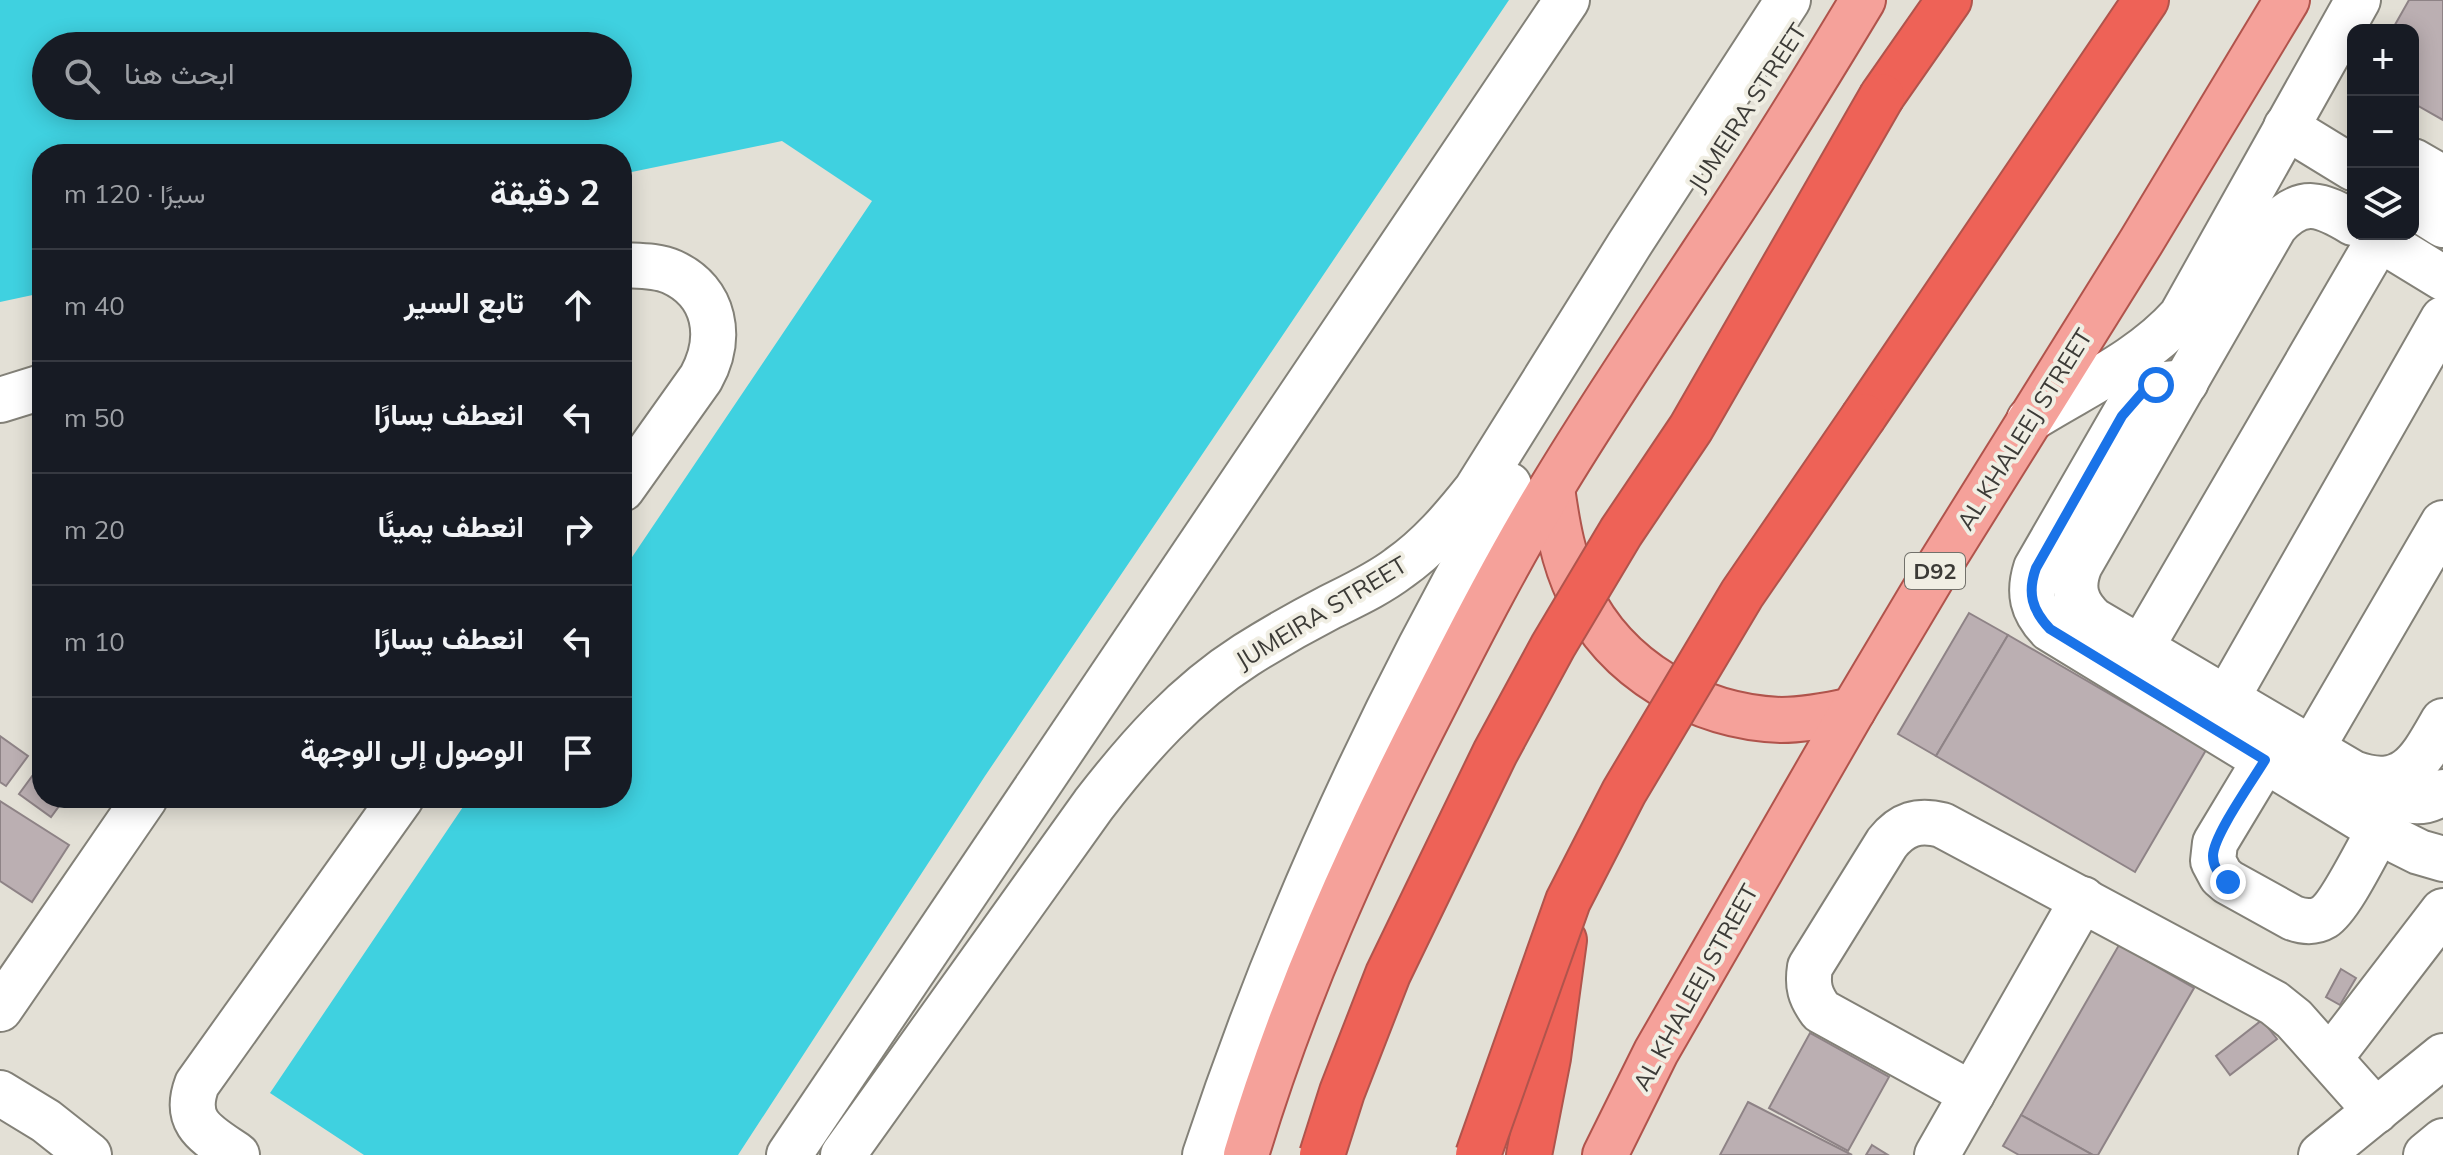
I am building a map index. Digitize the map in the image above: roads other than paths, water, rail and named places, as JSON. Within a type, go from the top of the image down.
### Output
[{"type":"highway","points":[[1322,1155],[1342,1092],[1388,974],[1495,753],[1553,646],[1621,532],[1691,428],[1882,96],[1949,0]]},
{"type":"highway","points":[[1478,1155],[1568,901],[1624,792],[1751,581],[2146,0]]},
{"type":"highway","points":[[1529,1155],[1548,1058],[1568,901]]},
{"type":"main road","points":[[1246,1155],[1296,1006],[1330,919],[1368,834],[1477,620],[1626,367],[1709,245],[1863,0]]},
{"type":"main road","name":"AL KHALEEJ STREET","points":[[1605,1155],[1664,1038],[1853,710],[2029,420],[2150,229],[2287,0]]},
{"type":"main road","points":[[1552,488],[1566,562],[1580,595],[1622,653],[1649,676],[1679,694],[1713,708],[1747,716],[1783,720],[1853,710]]},
{"type":"street","points":[[789,1155],[1567,0]]},
{"type":"street","name":"JUMEIRA STREET","points":[[843,1155],[1094,804],[1162,724],[1201,688],[1243,657],[1287,629],[1367,589],[1399,569],[1453,520],[1476,490],[1629,245],[1736,85],[1788,0]]},
{"type":"street","name":"JUMEIRA STREET","points":[[1205,1155],[1271,974],[1331,832],[1397,691],[1547,420],[1815,0]]},
{"type":"street","points":[[2029,420],[2145,351],[2164,335],[2195,296],[2351,13]]},
{"type":"street","points":[[2347,34],[2344,49],[2347,58]]},
{"type":"street","points":[[2287,125],[2314,123],[2347,129]]},
{"type":"street","points":[[2287,125],[2347,164]]},
{"type":"street","points":[[2419,132],[2443,146]]},
{"type":"street","points":[[2419,164],[2443,178]]},
{"type":"street","points":[[2347,220],[2323,207],[2300,207],[2286,214],[2275,226],[2075,577],[2074,589],[2083,611],[2093,620],[2398,798],[2423,802],[2443,792]]},
{"type":"street","points":[[2419,210],[2443,225]]},
{"type":"street","points":[[2141,648],[2364,240]]},
{"type":"street","points":[[2381,240],[2443,278]]},
{"type":"street","points":[[632,265],[652,266],[685,279],[699,292],[714,326],[710,361],[701,378],[632,475]]},
{"type":"street","points":[[2227,698],[2443,319]]},
{"type":"street","points":[[2186,382],[2156,385],[2131,403],[2036,568],[2032,581],[2034,608],[2050,629],[2379,830],[2419,852],[2443,859]]},
{"type":"street","points":[[0,400],[32,390]]},
{"type":"street","points":[[2312,748],[2443,523]]},
{"type":"street","points":[[2370,779],[2388,779],[2413,767],[2443,721]]},
{"type":"street","points":[[2265,760],[2215,843],[2213,861],[2228,882],[2293,918],[2312,921],[2322,918],[2335,905],[2379,830]]},
{"type":"street","points":[[0,1009],[138,808]]},
{"type":"street","points":[[237,1155],[197,1123],[191,1112],[197,1084],[394,808]]},
{"type":"street","points":[[1972,1094],[1821,1011],[1811,999],[1808,983],[1810,967],[1887,843],[1904,826],[1916,822],[1929,821],[1942,825],[2274,1003],[2294,1019],[2376,1111]]},
{"type":"street","points":[[1937,1155],[2083,899]]},
{"type":"street","points":[[2330,1058],[2443,911]]},
{"type":"street","points":[[2321,1155],[2443,1056]]},
{"type":"street","points":[[0,1093],[36,1138],[89,1155]]},
{"type":"street","points":[[2426,1155],[2443,1141]]},
{"type":"water","points":[[0,0],[1509,0],[985,776],[738,1155],[364,1155],[270,1093],[462,808],[632,808],[632,557],[872,201],[782,141],[632,172],[632,144],[32,144],[32,295],[0,302]]}]
